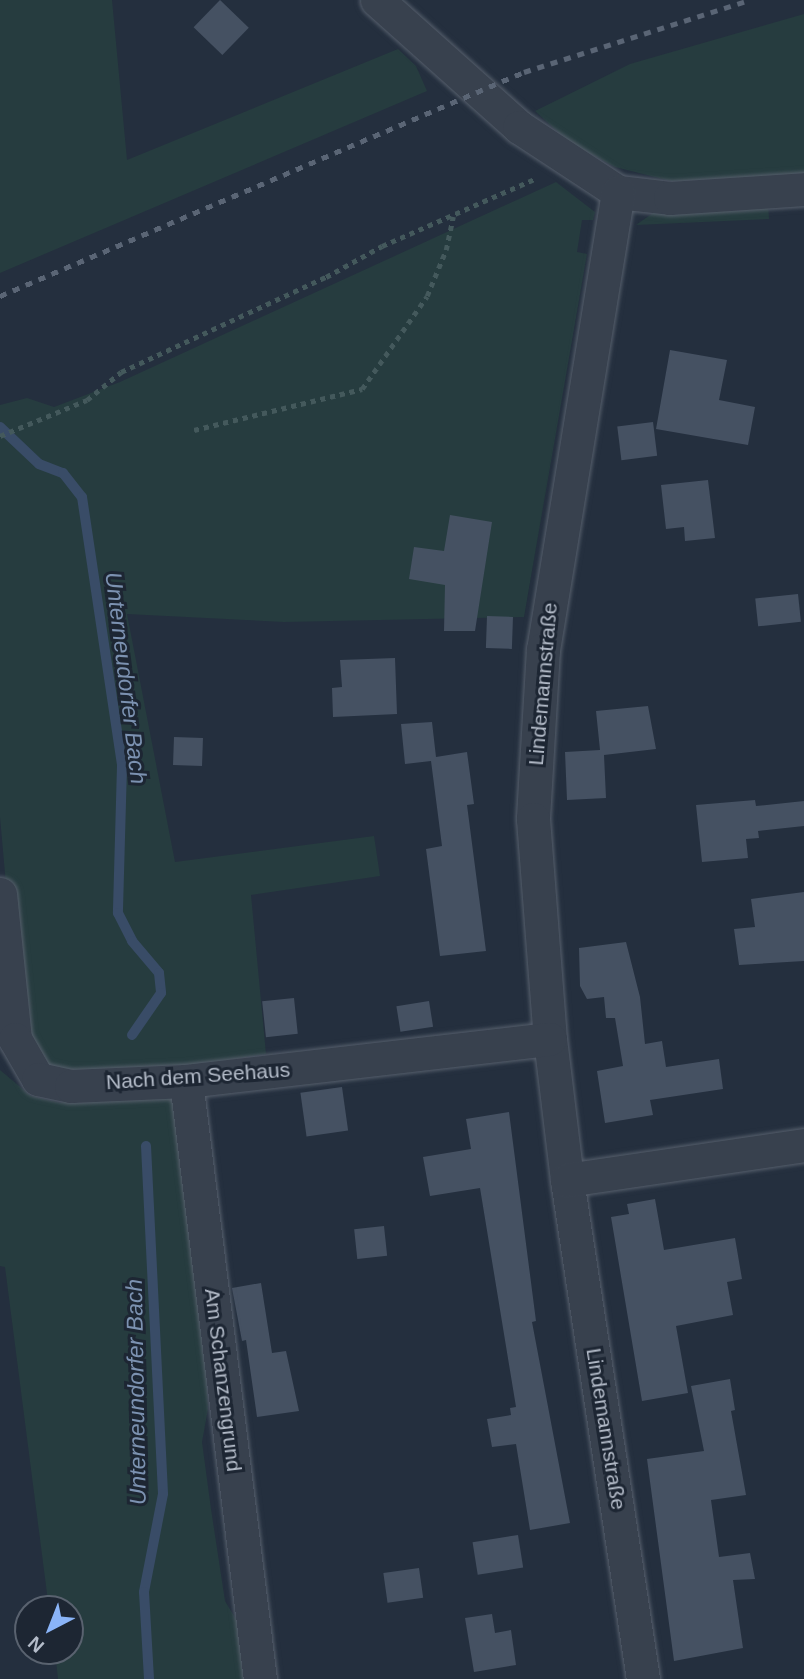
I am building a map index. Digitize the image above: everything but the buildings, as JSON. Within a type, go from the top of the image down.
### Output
[{"type":"street","points":[[377,0],[519,127],[569,163],[618,192],[670,198],[804,189]]},
{"type":"street","name":"Lindemannstraße","points":[[618,192],[544,649],[533,819],[550,1039],[567,1180],[643,1679]]},
{"type":"street","name":"Nach dem Seehaus","points":[[0,894],[15,1039],[38,1079],[71,1086],[186,1082],[550,1039]]},
{"type":"street","name":"Am Schanzengrund","points":[[186,1082],[260,1679]]},
{"type":"street","points":[[567,1180],[804,1145]]},
{"type":"path","points":[[0,436],[87,400],[121,372],[569,163]]},
{"type":"path","points":[[194,430],[362,389],[426,296],[446,250],[453,216]]},
{"type":"green space","points":[[0,0],[112,0],[127,160],[398,49],[416,66],[427,91],[0,273]]},
{"type":"green space","points":[[804,14],[804,176],[671,181],[615,167],[569,142],[535,111],[630,64]]},
{"type":"green space","points":[[556,182],[595,212],[593,220],[582,220],[577,252],[587,254],[524,617],[284,622],[127,614],[175,862],[374,836],[380,876],[251,895],[266,1054],[194,1065],[57,1073],[37,1055],[15,986],[0,817],[0,405],[27,398],[54,407],[120,382]]},
{"type":"green space","points":[[768,204],[769,219],[636,225],[660,208]]},
{"type":"green space","points":[[0,1070],[31,1096],[60,1103],[76,1095],[163,1091],[174,1099],[204,1325],[208,1409],[202,1442],[225,1601],[243,1631],[249,1679],[58,1679],[56,1665],[84,1665],[84,1595],[47,1595],[5,1267],[0,1266]]},
{"type":"waterway","name":"Unterneudorfer Bach","points":[[0,427],[39,464],[63,473],[82,497],[122,766],[118,913],[132,941],[159,973],[161,993],[132,1035]]},
{"type":"waterway","name":"Unterneundorfer Bach","points":[[146,1146],[163,1494],[144,1592],[149,1679]]},
{"type":"railway","points":[[0,296],[524,72],[750,0]]}]
